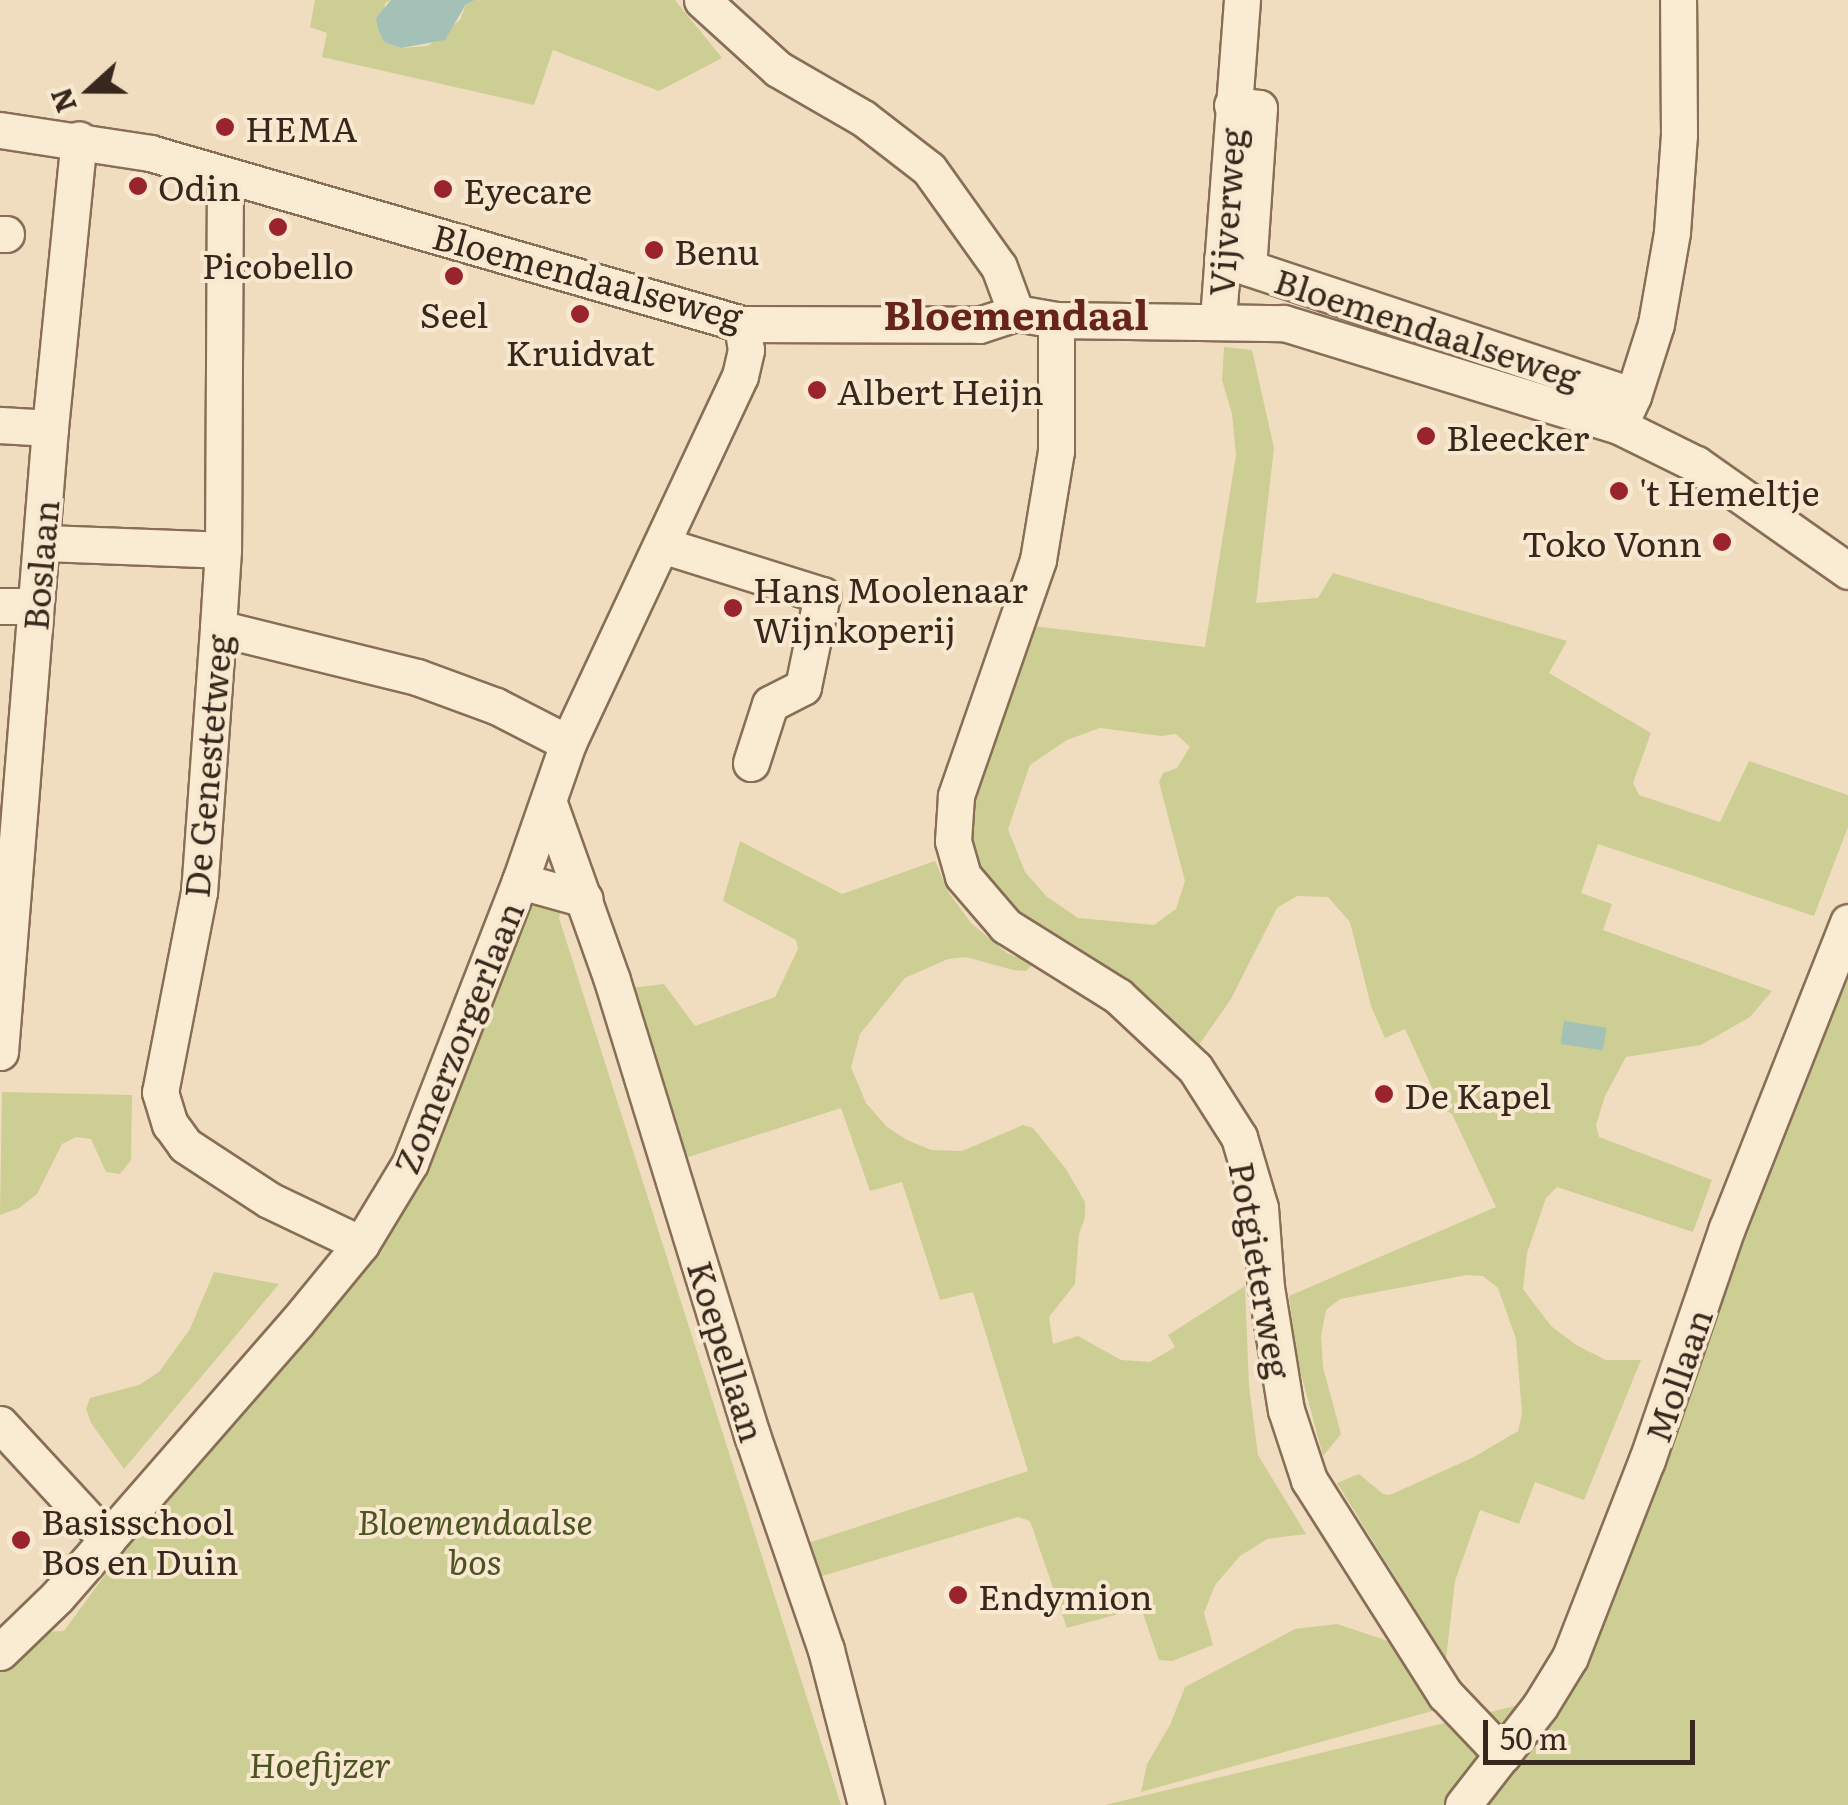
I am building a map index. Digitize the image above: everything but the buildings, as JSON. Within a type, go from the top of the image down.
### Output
[{"type":"street","points":[[702,0],[778,69],[863,118],[929,169],[998,267],[1016,313]]},
{"type":"street","name":"Vijverweg","points":[[1218,319],[1235,264],[1259,108],[1232,105],[1242,0]]},
{"type":"street","points":[[1626,411],[1656,324],[1672,232],[1679,135],[1678,0]]},
{"type":"street","name":"Bloemendaalseweg","points":[[0,130],[79,139],[150,153],[742,324],[979,325],[1016,313],[1056,320],[1284,322],[1626,411]]},
{"type":"street","name":"Boslaan","points":[[0,1052],[17,606],[43,543],[50,428],[79,139]]},
{"type":"street","name":"De Genestetweg","points":[[225,176],[223,550],[218,628],[199,892],[160,1092],[170,1124],[185,1144],[268,1200],[361,1244]]},
{"type":"street","name":"Bloemendaalseweg","points":[[1235,264],[1626,411],[1848,571]]},
{"type":"street","name":"Potgieterweg","points":[[1056,320],[1056,451],[1038,560],[956,796],[952,841],[963,876],[1006,926],[1118,996],[1195,1068],[1239,1138],[1260,1208],[1266,1287],[1286,1410],[1309,1480],[1445,1694],[1502,1755]]},
{"type":"street","name":"Zomerzorgerlaan","points":[[0,1652],[200,1436],[361,1244],[410,1162],[520,881],[568,743],[740,376],[746,350],[742,324]]},
{"type":"street","points":[[0,425],[50,428]]},
{"type":"street","points":[[43,543],[223,550]]},
{"type":"street","points":[[662,545],[822,595],[803,687],[770,704],[751,763]]},
{"type":"street","points":[[218,628],[416,677],[496,706],[568,743]]},
{"type":"street","name":"Koepellaan","points":[[548,803],[585,898],[752,1435],[826,1650],[866,1805]]},
{"type":"street","points":[[520,881],[585,898]]},
{"type":"street","name":"Mollaan","points":[[1463,1805],[1570,1657],[1647,1460],[1727,1228],[1841,962],[1848,922]]},
{"type":"street","points":[[0,1424],[107,1540]]},
{"type":"green space","points":[[315,0],[391,0],[385,3],[384,42],[401,48],[428,46],[460,20],[466,4],[475,0],[675,0],[722,58],[659,91],[553,50],[534,105],[322,57],[327,33],[310,27]]},
{"type":"green space","points":[[1224,347],[1252,350],[1274,448],[1256,603],[1318,598],[1333,573],[1567,641],[1549,673],[1651,733],[1633,783],[1639,795],[1720,822],[1749,761],[1848,795],[1848,827],[1814,916],[1598,844],[1581,893],[1612,904],[1603,930],[1772,991],[1750,1017],[1701,1045],[1626,1057],[1605,1096],[1596,1125],[1599,1137],[1712,1180],[1693,1232],[1557,1187],[1546,1198],[1527,1253],[1523,1289],[1551,1326],[1576,1345],[1606,1360],[1641,1360],[1584,1500],[1535,1482],[1519,1524],[1480,1510],[1455,1581],[1446,1659],[1337,1483],[1359,1474],[1383,1494],[1390,1495],[1474,1457],[1518,1431],[1522,1414],[1516,1339],[1498,1288],[1483,1276],[1467,1275],[1340,1299],[1326,1310],[1321,1336],[1323,1367],[1341,1434],[1323,1456],[1296,1355],[1289,1296],[1496,1207],[1452,1114],[1442,1109],[1405,1029],[1385,1038],[1371,1006],[1350,922],[1328,897],[1297,896],[1277,908],[1231,999],[1196,1049],[1140,995],[1034,931],[971,864],[964,807],[1025,625],[1205,647],[1236,455],[1232,414],[1222,380]],"holes":[[[1100,728],[1161,736],[1176,734],[1190,747],[1177,768],[1163,773],[1159,782],[1185,881],[1176,909],[1154,925],[1078,918],[1046,896],[1025,872],[1008,829],[1030,765],[1067,740]]]},
{"type":"green space","points":[[740,841],[842,894],[935,861],[949,893],[971,923],[1007,953],[1033,964],[1026,971],[1013,970],[966,957],[948,959],[905,978],[860,1034],[851,1067],[866,1103],[887,1127],[907,1140],[931,1150],[962,1151],[1023,1125],[1033,1128],[1066,1169],[1085,1202],[1085,1217],[1079,1234],[1075,1284],[1049,1317],[1053,1344],[1078,1336],[1121,1360],[1150,1362],[1175,1347],[1168,1335],[1245,1286],[1249,1386],[1258,1455],[1306,1534],[1267,1539],[1240,1556],[1215,1585],[1204,1613],[1213,1645],[1172,1661],[1159,1660],[1141,1608],[1067,1628],[1030,1521],[1018,1517],[809,1580],[799,1546],[1028,1471],[973,1292],[940,1300],[902,1182],[870,1191],[841,1108],[676,1161],[621,989],[664,984],[695,1026],[775,997],[798,949],[796,940],[723,901]]},
{"type":"green space","name":"Bloemendaalse bos","points":[[524,906],[562,906],[559,918],[841,1805],[0,1805],[0,1671],[43,1632],[64,1631],[137,1531],[367,1256]]},
{"type":"green space","points":[[1848,940],[1848,1805],[1105,1805],[1573,1692]]},
{"type":"green space","points":[[2,1092],[132,1095],[131,1160],[120,1174],[106,1172],[91,1139],[76,1137],[62,1144],[37,1194],[19,1208],[0,1215]]},
{"type":"green space","points":[[214,1272],[279,1284],[124,1469],[91,1423],[86,1409],[90,1398],[139,1385],[159,1372],[190,1329]]},
{"type":"green space","points":[[1337,1624],[1403,1646],[1443,1708],[1141,1792],[1147,1764],[1170,1725],[1185,1687],[1295,1629]]},
{"type":"water","points":[[391,0],[475,0],[466,4],[445,40],[401,48],[384,42],[378,29],[376,18]]},
{"type":"water","points":[[1564,1021],[1606,1028],[1603,1050],[1560,1044]]},
{"type":"place","name":"HEMA","points":[[225,127]]},
{"type":"place","name":"Odin","points":[[138,186]]},
{"type":"place","name":"Eyecare","points":[[443,189]]},
{"type":"place","name":"Picobello","points":[[278,227]]},
{"type":"place","name":"Benu","points":[[654,250]]},
{"type":"place","name":"Seel","points":[[454,276]]},
{"type":"place","name":"Kruidvat","points":[[580,314]]},
{"type":"place","name":"Albert Heijn","points":[[817,390]]},
{"type":"place","name":"Bleecker","points":[[1426,436]]},
{"type":"place","name":"'t Hemeltje","points":[[1619,491]]},
{"type":"place","name":"Toko Vonn","points":[[1722,542]]},
{"type":"place","name":"Hans Moolenaar Wijnkoperij","points":[[733,608]]},
{"type":"place","name":"De Kapel","points":[[1384,1094]]},
{"type":"place","name":"Basisschool Bos en Duin","points":[[21,1540]]},
{"type":"place","name":"Endymion","points":[[958,1595]]},
{"type":"district","name":"Bloemendaal","points":[[1016,313]]},
{"type":"park label","name":"Hoefijzer","points":[[320,1763]]}]
